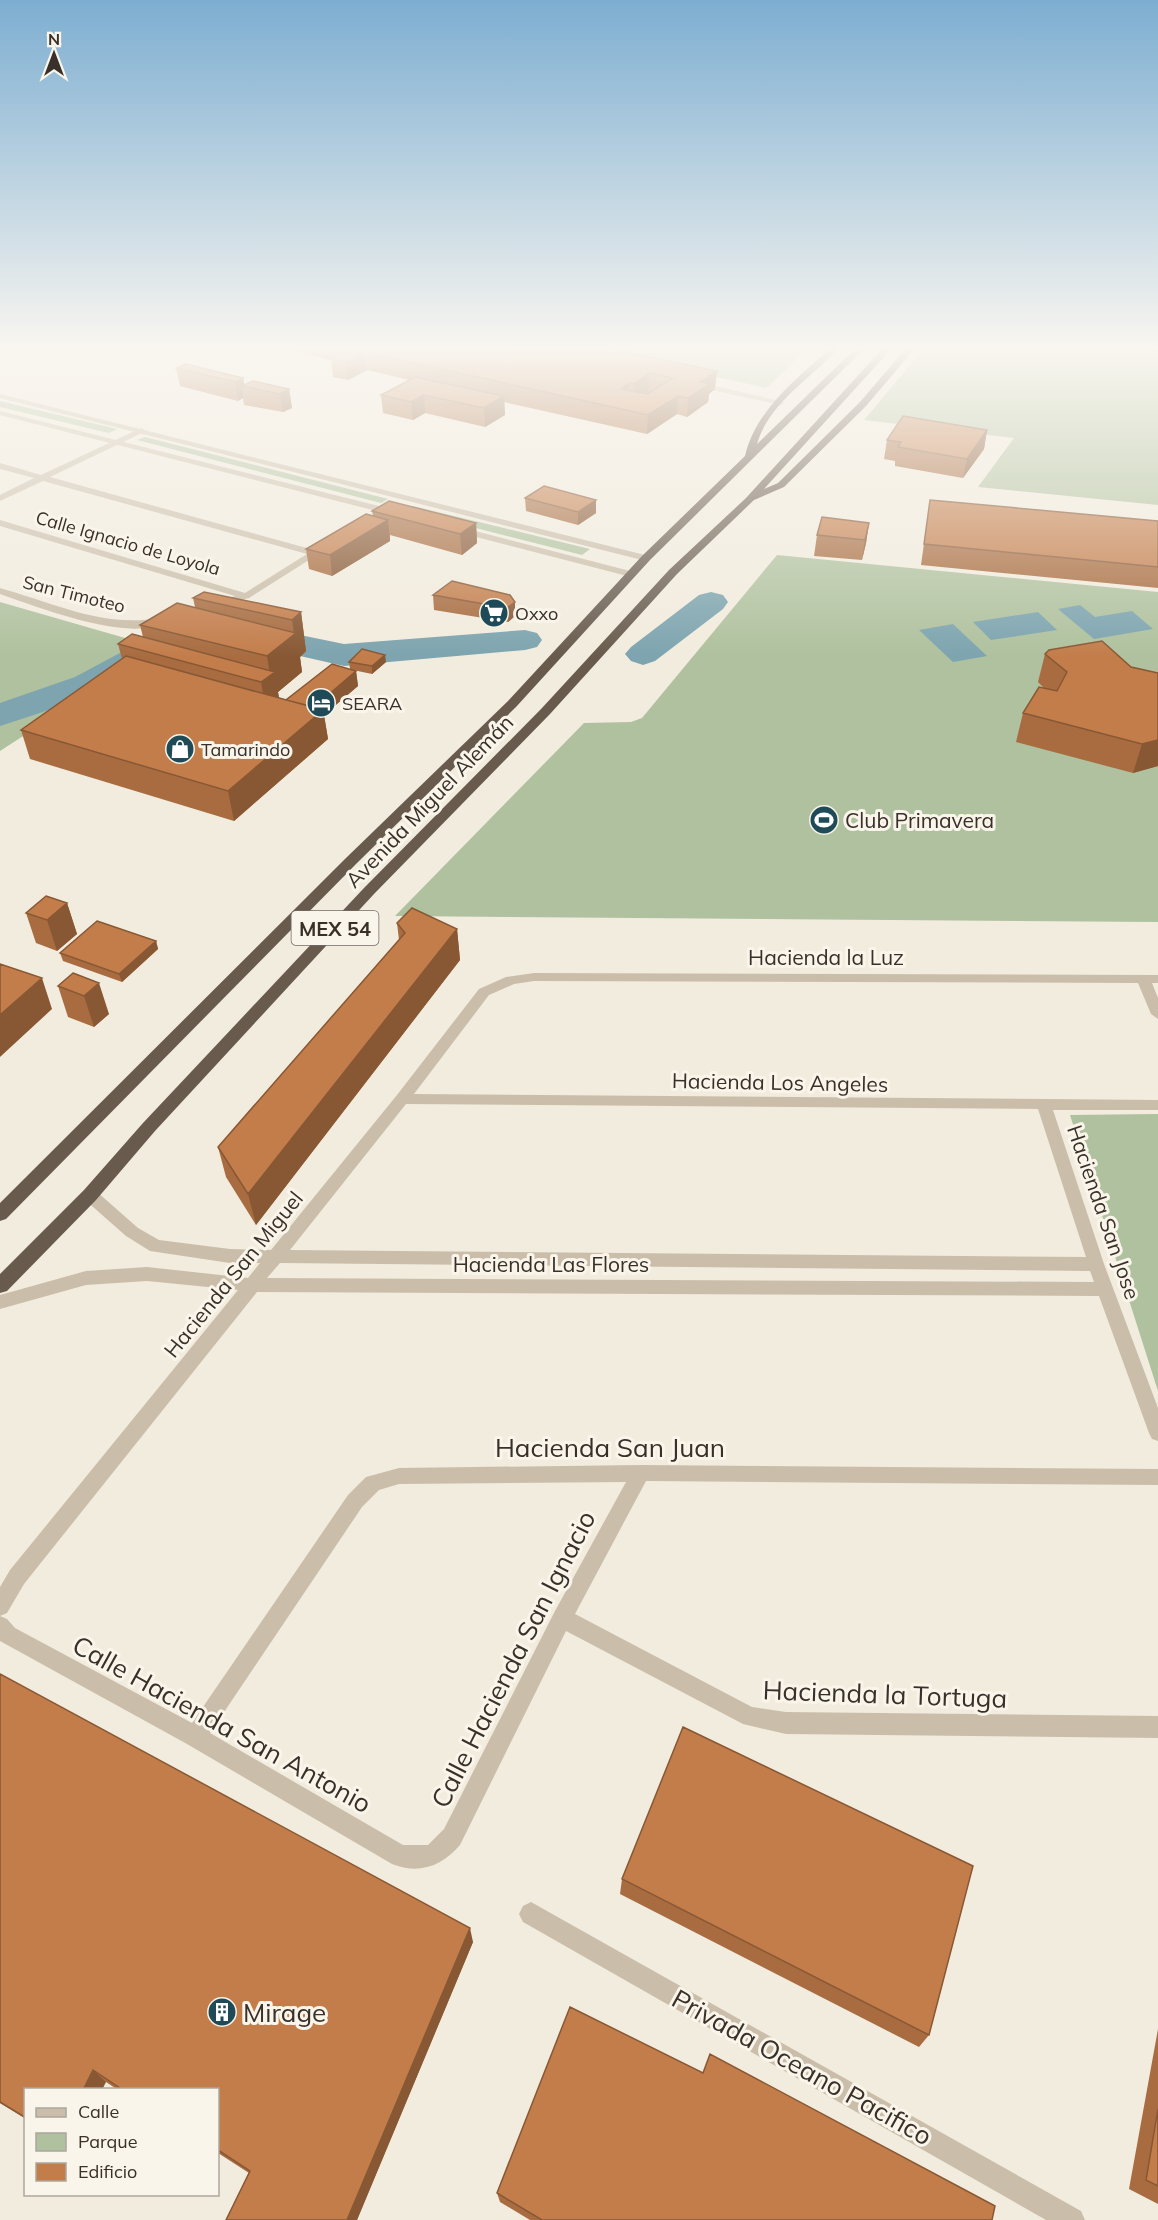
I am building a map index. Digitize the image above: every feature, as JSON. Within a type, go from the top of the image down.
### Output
[{"type":"highway","points":[[749,460],[752,450]]},
{"type":"highway","name":"Avenida Miguel Alemán","points":[[0,1214],[351,861],[512,704],[646,558],[760,450]]},
{"type":"highway","name":"Avenida Miguel Alemán","points":[[0,1286],[90,1195],[149,1127],[369,891],[546,711],[673,572],[749,500],[795,450]]},
{"type":"highway","points":[[749,500],[781,486],[817,450]]},
{"type":"street","points":[[0,498],[99,450]]},
{"type":"street","points":[[151,450],[411,517]]},
{"type":"street","points":[[221,450],[646,558]]},
{"type":"street","points":[[0,466],[315,553]]},
{"type":"street","points":[[388,511],[410,498]]},
{"type":"street","name":"Calle Ignacio de Loyola","points":[[0,523],[246,596]]},
{"type":"street","points":[[445,526],[631,574]]},
{"type":"street","points":[[205,608],[246,596],[332,542]]},
{"type":"street","name":"San Timoteo","points":[[1,593],[113,624],[137,625],[174,617]]},
{"type":"street","name":"Hacienda la Luz","points":[[496,984],[534,977],[1151,979]]},
{"type":"street","points":[[1151,979],[1158,1014]]},
{"type":"street","name":"Hacienda San Miguel","points":[[3,1600],[402,1099],[484,992],[496,984]]},
{"type":"street","name":"Hacienda Los Angeles","points":[[402,1099],[1044,1106],[1158,1105]]},
{"type":"street","name":"Hacienda San Jose","points":[[1044,1106],[1096,1264],[1158,1433]]},
{"type":"street","name":"Hacienda Las Flores","points":[[90,1195],[132,1232],[156,1246],[195,1253],[274,1259],[1096,1264]]},
{"type":"street","name":"Hacienda Las Flores","points":[[0,1302],[86,1278],[147,1274],[253,1285],[1105,1289]]},
{"type":"street","name":"Hacienda San Juan","points":[[195,1736],[355,1501],[373,1483],[399,1476],[641,1473],[1158,1477]]},
{"type":"street","name":"Calle Hacienda San Ignacio","points":[[423,1858],[439,1855],[452,1837],[562,1618],[641,1473]]},
{"type":"street","name":"Hacienda la Tortuga","points":[[562,1618],[750,1717],[786,1723],[1158,1728]]},
{"type":"street","name":"Calle Hacienda San Antonio","points":[[0,1626],[8,1635],[195,1736],[400,1856],[423,1858]]},
{"type":"street","name":"Privada Oceano Pacifico","points":[[531,1914],[1072,2220]]},
{"type":"green space","points":[[174,450],[194,450],[388,499],[381,503]]},
{"type":"green space","points":[[1005,450],[1158,450],[1158,505],[978,487]]},
{"type":"green space","points":[[413,506],[590,549],[582,555],[409,511]]},
{"type":"green space","name":"Club Primavera","points":[[777,555],[1158,592],[1158,922],[395,916],[584,723],[631,722],[642,718]]},
{"type":"green space","points":[[0,602],[146,644],[90,677],[0,708]]},
{"type":"green space","points":[[68,707],[0,751],[0,719]]},
{"type":"green space","points":[[1158,1114],[1158,1391],[1070,1115]]},
{"type":"water","points":[[1080,605],[1095,617],[1132,611],[1153,629],[1094,639],[1058,609]]},
{"type":"water","points":[[1038,612],[1057,630],[991,640],[973,622]]},
{"type":"water","points":[[953,624],[987,656],[953,662],[919,630]]},
{"type":"building","points":[[913,450],[973,450],[967,459]]},
{"type":"building","points":[[544,486],[596,500],[578,512],[525,498]]},
{"type":"building","points":[[930,500],[1158,521],[1158,567],[924,544]]},
{"type":"building","points":[[389,501],[476,523],[460,534],[372,511]]},
{"type":"building","points":[[366,514],[388,520],[330,555],[306,549]]},
{"type":"building","points":[[822,517],[869,523],[865,540],[817,535]]},
{"type":"building","points":[[452,581],[510,595],[515,602],[507,608],[433,595]]},
{"type":"building","points":[[204,592],[301,612],[292,620],[193,598]]},
{"type":"building","points":[[177,603],[296,633],[267,656],[140,625]]},
{"type":"building","points":[[132,634],[275,672],[261,682],[118,644]]},
{"type":"building","points":[[1102,641],[1131,667],[1158,673],[1158,740],[1142,744],[1023,713],[1039,687],[1057,691],[1067,672],[1045,654],[1049,650]]},
{"type":"building","points":[[362,649],[385,655],[372,666],[349,662]]},
{"type":"building","name":"Tamarindo","points":[[126,656],[323,710],[228,791],[21,730]]},
{"type":"building","points":[[332,664],[356,671],[314,707],[286,700]]},
{"type":"building","points":[[46,896],[67,903],[47,920],[26,913]]},
{"type":"building","points":[[412,908],[457,929],[248,1194],[218,1147],[405,933],[397,923]]},
{"type":"building","points":[[97,921],[156,941],[119,974],[60,953]]},
{"type":"building","points":[[0,964],[42,978],[0,1015]]},
{"type":"building","points":[[73,973],[99,983],[84,996],[58,986]]},
{"type":"building","name":"Mirage","points":[[0,1674],[470,1928],[347,2220],[226,2220],[250,2171],[219,2151],[219,2088],[120,2088],[93,2070],[84,2088],[24,2088],[24,2117],[0,2102]]},
{"type":"building","points":[[683,1727],[973,1866],[929,2035],[622,1879]]},
{"type":"building","points":[[570,2007],[703,2073],[710,2054],[995,2206],[992,2220],[542,2220],[497,2193]]},
{"type":"building","points":[[1158,2109],[1158,2186],[1146,2180]]},
{"type":"waterway","points":[[643,654],[711,602]]},
{"type":"waterway","points":[[237,632],[344,655],[525,640]]},
{"type":"waterway","points":[[0,715],[88,685],[145,653]]},
{"type":"place","name":"Oxxo","points":[[494,613]]},
{"type":"place","name":"SEARA","points":[[321,703]]},
{"type":"place","name":"Tamarindo","points":[[180,749]]},
{"type":"place","name":"Club Primavera","points":[[824,820]]},
{"type":"place","name":"Mirage","points":[[222,2012]]}]
